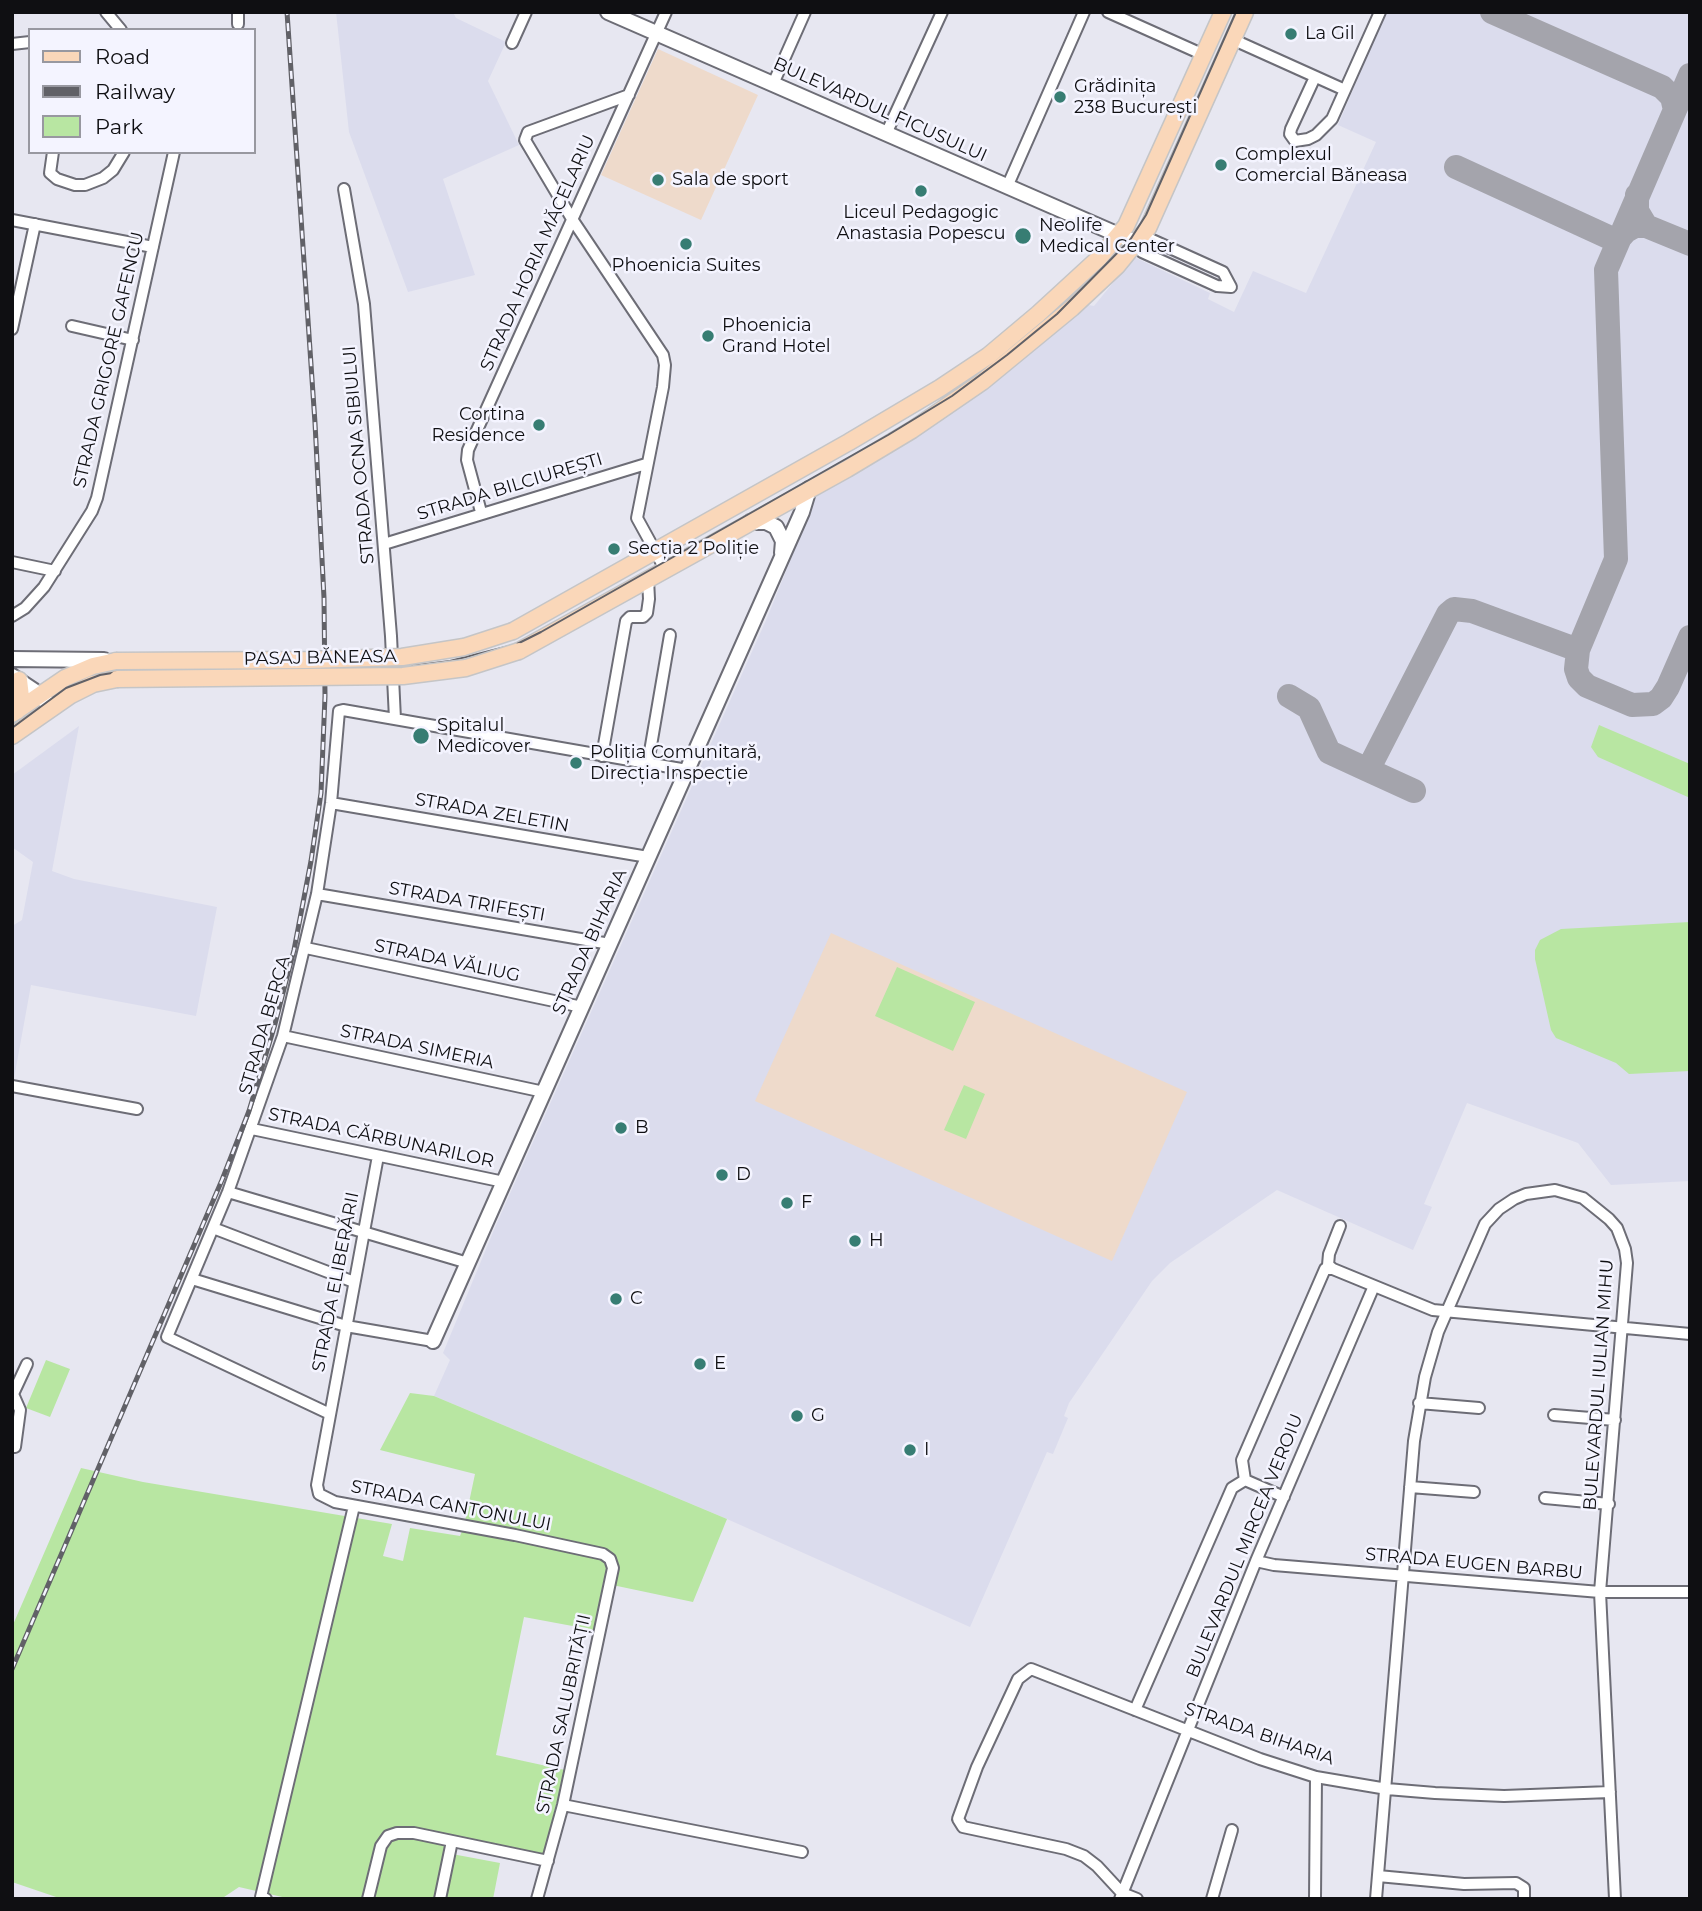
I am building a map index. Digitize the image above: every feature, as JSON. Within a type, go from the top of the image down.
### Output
[{"type":"main road","name":"PASAJ BĂNEASA","points":[[15,712],[77,672],[116,660],[402,657],[456,649],[513,631],[849,442],[974,366],[1066,290],[1119,235],[1135,210],[1223,12]]},
{"type":"main road","name":"PASAJ BĂNEASA","points":[[12,736],[52,707],[93,684],[117,679],[419,675],[473,666],[519,651],[912,430],[982,382],[1072,308],[1107,277],[1137,243],[1154,218],[1245,12]]},
{"type":"main road","points":[[15,712],[21,697],[16,678]]},
{"type":"street","points":[[106,12],[119,28]]},
{"type":"street","points":[[512,43],[526,12]]},
{"type":"street","name":"BULEVARDUL FICUSULUI","points":[[608,12],[1137,243],[1142,252],[1217,286],[1231,287],[1223,272],[1150,239],[1137,243]]},
{"type":"street","name":"STRADA HORIA MĂCELARIU","points":[[481,512],[467,460],[468,450],[666,12]]},
{"type":"street","points":[[774,85],[805,12]]},
{"type":"street","points":[[886,134],[942,12]]},
{"type":"street","points":[[1007,187],[1084,12]]},
{"type":"street","points":[[1108,12],[1204,55]]},
{"type":"street","points":[[1315,77],[1291,129],[1290,134],[1295,141],[1308,139],[1332,120],[1380,12]]},
{"type":"street","points":[[1234,40],[1345,90]]},
{"type":"street","points":[[629,95],[528,132],[524,140],[572,219],[663,355],[663,387],[637,517],[665,569]]},
{"type":"street","points":[[53,154],[50,173],[57,179],[85,185],[103,178],[113,170],[123,154]]},
{"type":"street","name":"STRADA GRIGORE GAFENCU","points":[[12,616],[33,601],[55,571],[92,511],[97,498],[174,154]]},
{"type":"street","name":"STRADA OCNA SIBIULUI","points":[[344,189],[364,304],[395,719]]},
{"type":"street","points":[[12,220],[153,247]]},
{"type":"street","points":[[12,329],[35,224]]},
{"type":"street","points":[[72,326],[133,340]]},
{"type":"street","name":"STRADA BILCIUREȘTI","points":[[384,544],[481,512],[646,464]]},
{"type":"street","name":"STRADA BIHARIA","points":[[433,1341],[806,504],[809,489]]},
{"type":"street","points":[[750,522],[766,522],[779,531],[783,541],[782,558]]},
{"type":"street","points":[[12,562],[55,571]]},
{"type":"street","points":[[602,756],[626,621],[630,617],[643,617],[647,612],[648,579]]},
{"type":"street","points":[[648,763],[670,635]]},
{"type":"street","points":[[12,659],[116,660]]},
{"type":"street","points":[[16,678],[52,707]]},
{"type":"street","name":"STRADA BERCA","points":[[330,1414],[167,1337],[228,1192],[283,1035],[317,894],[331,803],[338,716],[343,710],[395,719]]},
{"type":"street","points":[[395,719],[687,771]]},
{"type":"street","name":"STRADA ZELETIN","points":[[331,803],[648,857]]},
{"type":"street","name":"STRADA TRIFEȘTI","points":[[317,894],[610,944]]},
{"type":"street","name":"STRADA VĂLIUG","points":[[306,948],[582,1007]]},
{"type":"street","name":"STRADA SIMERIA","points":[[283,1035],[544,1092]]},
{"type":"street","points":[[12,1086],[137,1109]]},
{"type":"street","name":"STRADA CĂRBUNARILOR","points":[[252,1129],[504,1182]]},
{"type":"street","name":"STRADA ELIBERĂRII","points":[[330,1414],[378,1156]]},
{"type":"street","name":"BULEVARDUL IULIAN MIHU","points":[[1376,1899],[1419,1403],[1431,1356],[1447,1311],[1485,1224],[1499,1209],[1514,1199],[1526,1194],[1555,1190],[1583,1198],[1593,1204],[1617,1228],[1627,1264],[1600,1592],[1615,1899]]},
{"type":"street","points":[[228,1192],[468,1262]]},
{"type":"street","points":[[1340,1226],[1328,1265],[1433,1310],[1690,1334]]},
{"type":"street","points":[[213,1228],[354,1282]]},
{"type":"street","points":[[1245,1480],[1242,1460],[1325,1269],[1333,1269]]},
{"type":"street","points":[[192,1279],[346,1326],[433,1341]]},
{"type":"street","name":"BULEVARDUL MIRCEA VEROIU","points":[[1121,1896],[1256,1561],[1374,1286]]},
{"type":"street","points":[[17,1447],[20,1410],[13,1394],[27,1364]]},
{"type":"street","points":[[1419,1403],[1479,1408]]},
{"type":"street","name":"STRADA CANTONULUI","points":[[330,1414],[317,1485],[319,1494],[326,1499],[588,1550]]},
{"type":"street","points":[[1554,1415],[1615,1420]]},
{"type":"street","points":[[1245,1480],[1284,1497]]},
{"type":"street","points":[[1135,1710],[1232,1488],[1245,1480]]},
{"type":"street","points":[[1410,1487],[1474,1492]]},
{"type":"street","points":[[1545,1498],[1609,1504]]},
{"type":"street","points":[[264,1898],[354,1506]]},
{"type":"street","name":"STRADA SALUBRITĂȚII","points":[[537,1899],[563,1805],[613,1568],[610,1559],[588,1550]]},
{"type":"street","name":"STRADA EUGEN BARBU","points":[[1256,1561],[1274,1565],[1600,1592],[1690,1592]]},
{"type":"street","name":"STRADA BIHARIA","points":[[1121,1896],[1097,1866],[1084,1856],[1066,1849],[963,1827],[958,1819],[977,1767],[1018,1679],[1031,1669],[1189,1732],[1316,1777],[1387,1789],[1504,1796],[1610,1792]]},
{"type":"street","points":[[1315,1899],[1316,1777]]},
{"type":"street","points":[[563,1805],[802,1852]]},
{"type":"street","points":[[1212,1899],[1232,1829]]},
{"type":"street","points":[[368,1899],[381,1846],[388,1836],[397,1833],[414,1833],[548,1861]]},
{"type":"street","points":[[440,1899],[452,1841]]},
{"type":"street","points":[[1378,1876],[1464,1884],[1516,1883],[1524,1888],[1524,1899]]},
{"type":"street","points":[[1121,1896],[1137,1899]]},
{"type":"shaded area","points":[[336,12],[453,12],[456,18],[506,42],[488,81],[519,145],[443,179],[475,275],[408,292],[349,132]]},
{"type":"shaded area","points":[[1386,12],[1690,12],[1690,1181],[1611,1185],[1578,1143],[1467,1103],[1424,1204],[1432,1207],[1413,1250],[1277,1190],[1170,1263],[1152,1281],[1069,1403],[1064,1416],[1068,1418],[1053,1454],[1047,1452],[970,1627],[727,1519],[434,1396],[450,1360],[443,1353],[496,1225],[767,618],[818,492],[1083,304],[1094,306],[1134,257],[1210,293],[1208,299],[1234,312],[1253,271],[1306,293],[1376,142],[1338,125]]},
{"type":"shaded area","points":[[658,49],[758,95],[701,220],[601,175]]},
{"type":"shaded area","points":[[79,726],[52,871],[74,879],[217,907],[196,1016],[31,985],[13,1084],[12,926],[22,920],[33,862],[12,847],[12,775]]},
{"type":"shaded area","points":[[831,933],[1187,1092],[1112,1261],[755,1101]]},
{"type":"green space","points":[[1599,725],[1690,764],[1690,798],[1598,757],[1591,747]]},
{"type":"green space","points":[[1690,922],[1690,1071],[1629,1074],[1616,1063],[1556,1038],[1551,1030],[1535,959],[1535,950],[1540,940],[1561,929]]},
{"type":"green space","points":[[897,967],[975,1002],[953,1051],[875,1016]]},
{"type":"green space","points":[[964,1085],[985,1094],[966,1139],[944,1130]]},
{"type":"green space","points":[[46,1360],[70,1369],[50,1417],[26,1408]]},
{"type":"green space","points":[[410,1393],[434,1396],[727,1519],[693,1602],[603,1583],[594,1630],[524,1617],[496,1755],[565,1770],[543,1856],[449,1837],[436,1899],[291,1899],[239,1887],[221,1899],[62,1899],[12,1882],[12,1627],[81,1468],[143,1482],[392,1524],[383,1556],[403,1561],[410,1528],[460,1536],[475,1474],[380,1450]]},
{"type":"green space","points":[[452,1854],[500,1863],[493,1899],[443,1899]]},
{"type":"taxiway","points":[[1492,12],[1662,87],[1672,97],[1675,110]]},
{"type":"taxiway","points":[[1690,75],[1606,270],[1616,559],[1578,650],[1576,669],[1579,678],[1587,686],[1632,705],[1653,704],[1668,687],[1690,637]]},
{"type":"taxiway","points":[[1456,167],[1617,241],[1635,226],[1646,226],[1637,211],[1637,195]]},
{"type":"taxiway","points":[[1646,226],[1690,244]]},
{"type":"taxiway","points":[[1414,791],[1368,770],[1448,614],[1454,609],[1472,611],[1578,650]]},
{"type":"taxiway","points":[[1289,696],[1309,708],[1329,752],[1368,770]]},
{"type":"tram line","points":[[12,728],[66,688],[100,675],[118,672],[386,669],[450,661],[517,644],[888,435],[952,396],[1007,355],[1057,314],[1130,240],[1146,215],[1236,12]]},
{"type":"railway","points":[[12,1669],[222,1180],[249,1111],[294,950],[311,861],[321,793],[325,696],[324,598],[287,12]]},
{"type":"place","name":"La Gil","points":[[1291,34]]},
{"type":"place","name":"Grădinița 238 București","points":[[1060,97]]},
{"type":"place","name":"Complexul Comercial Băneasa","points":[[1221,165]]},
{"type":"place","name":"Sala de sport","points":[[658,180]]},
{"type":"place","name":"Liceul Pedagogic Anastasia Popescu","points":[[921,191]]},
{"type":"place","name":"Neolife Medical Center","points":[[1023,236]]},
{"type":"place","name":"Phoenicia Suites","points":[[686,244]]},
{"type":"place","name":"Phoenicia Grand Hotel","points":[[708,336]]},
{"type":"place","name":"Cortina Residence","points":[[539,425]]},
{"type":"place","name":"Secția 2 Poliție","points":[[614,549]]},
{"type":"place","name":"Spitalul Medicover","points":[[421,736]]},
{"type":"place","name":"Poliția Comunitară, Direcția Inspecție","points":[[576,763]]},
{"type":"place","name":"B","points":[[621,1128]]},
{"type":"place","name":"D","points":[[722,1175]]},
{"type":"place","name":"F","points":[[787,1203]]},
{"type":"place","name":"H","points":[[855,1241]]},
{"type":"place","name":"C","points":[[616,1299]]},
{"type":"place","name":"E","points":[[700,1364]]},
{"type":"place","name":"G","points":[[797,1416]]},
{"type":"place","name":"I","points":[[910,1450]]}]
